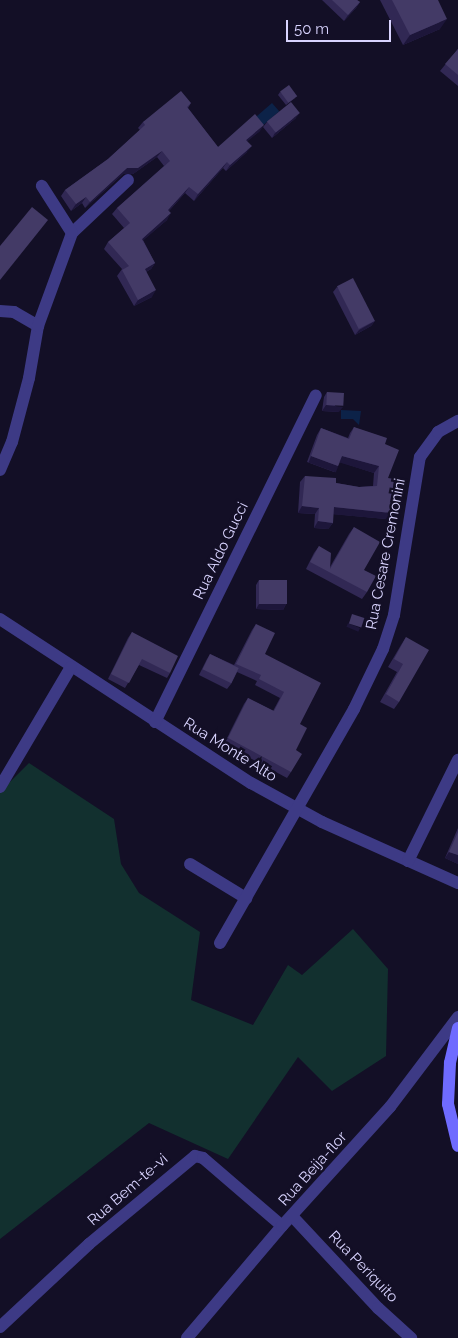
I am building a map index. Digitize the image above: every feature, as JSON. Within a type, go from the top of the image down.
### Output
[{"type":"main road","points":[[458,1028],[450,1062],[448,1104],[458,1146]]},
{"type":"street","points":[[0,470],[26,387],[38,326],[72,233],[128,180]]},
{"type":"street","points":[[42,186],[72,233]]},
{"type":"street","points":[[0,311],[14,312],[38,326]]},
{"type":"street","name":"Rua Aldo Gucci","points":[[155,722],[316,395]]},
{"type":"street","name":"Rua Cesare Cremonini","points":[[220,943],[354,709],[383,649],[394,615],[420,457],[438,432],[458,421]]},
{"type":"street","name":"Rua Monte Alto","points":[[0,618],[155,722],[297,808],[458,883]]},
{"type":"street","points":[[0,787],[71,667]]},
{"type":"street","points":[[408,861],[458,760]]},
{"type":"street","points":[[190,864],[246,898]]},
{"type":"street","name":"Rua Beija-flor","points":[[187,1338],[282,1226],[293,1217],[390,1107],[458,1017]]},
{"type":"street","name":"Rua Bem-te-vi","points":[[0,1327],[89,1244],[195,1156],[203,1158],[282,1226]]},
{"type":"street","name":"Rua Periquito","points":[[293,1217],[378,1308],[411,1338]]},
{"type":"green space","points":[[29,763],[114,819],[121,864],[139,893],[200,932],[191,1000],[253,1025],[288,965],[302,975],[353,929],[388,969],[386,1056],[332,1091],[298,1057],[228,1159],[149,1123],[0,1239],[0,792]]},
{"type":"water","points":[[272,103],[279,111],[263,125],[256,117]]},
{"type":"water","points":[[341,410],[361,411],[359,425],[353,419],[341,419]]},
{"type":"building","points":[[332,0],[357,0],[360,2],[348,15]]},
{"type":"building","points":[[392,0],[438,0],[447,19],[410,35]]},
{"type":"building","points":[[458,49],[458,75],[445,64]]},
{"type":"building","points":[[289,85],[297,96],[288,103],[280,91]]},
{"type":"building","points":[[181,91],[191,103],[187,107],[218,147],[255,114],[264,125],[246,140],[252,146],[230,165],[227,162],[198,194],[189,187],[168,210],[171,213],[142,239],[155,263],[145,269],[156,290],[138,300],[122,270],[129,266],[108,242],[130,223],[117,208],[170,161],[162,151],[138,168],[127,168],[90,202],[86,197],[76,204],[65,190],[108,159],[145,125],[143,122]]},
{"type":"building","points":[[291,102],[300,113],[276,132],[267,122]]},
{"type":"building","points":[[32,207],[48,220],[0,280],[0,246]]},
{"type":"building","points":[[353,278],[375,321],[359,329],[337,286]]},
{"type":"building","points":[[327,392],[344,393],[343,406],[326,405]]},
{"type":"building","points":[[354,427],[387,438],[385,444],[399,450],[388,478],[394,479],[391,513],[334,507],[333,523],[318,521],[319,508],[302,506],[305,476],[336,478],[336,483],[359,487],[377,486],[379,466],[342,456],[338,466],[311,456],[321,428],[349,439]]},
{"type":"building","points":[[354,527],[380,542],[364,570],[376,576],[367,592],[310,562],[319,546],[331,553],[330,569]]},
{"type":"building","points":[[259,580],[287,580],[287,604],[259,604]]},
{"type":"building","points":[[352,614],[364,618],[361,628],[349,624]]},
{"type":"building","points":[[256,624],[275,633],[265,654],[321,683],[300,724],[307,728],[296,750],[302,754],[291,772],[228,738],[248,698],[274,711],[284,692],[259,679],[261,675],[236,664]]},
{"type":"building","points":[[132,632],[178,656],[170,673],[142,659],[129,683],[111,674]]},
{"type":"building","points":[[406,637],[429,650],[399,702],[386,694],[403,664],[394,659]]},
{"type":"building","points":[[210,654],[239,668],[231,683],[203,669]]},
{"type":"building","points":[[458,832],[458,855],[449,852]]}]
